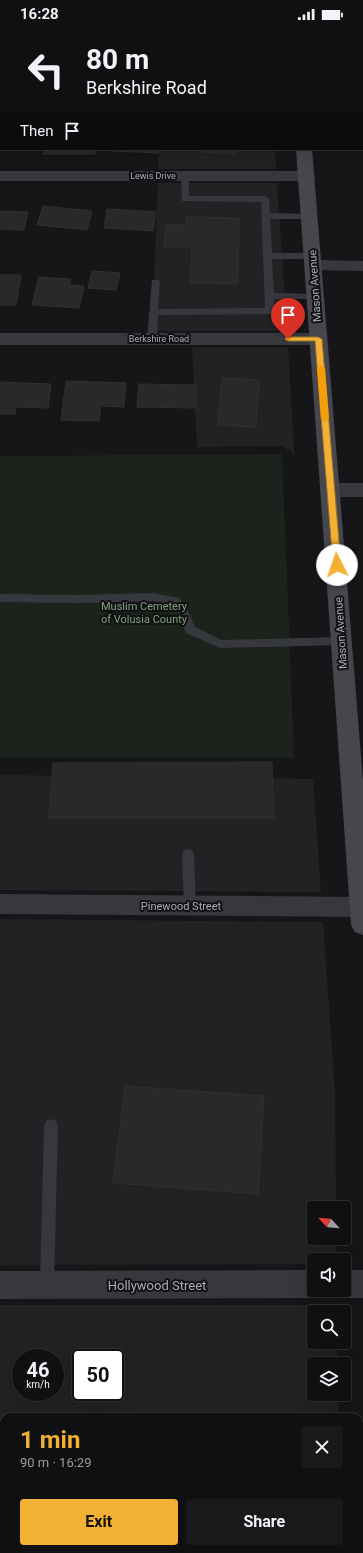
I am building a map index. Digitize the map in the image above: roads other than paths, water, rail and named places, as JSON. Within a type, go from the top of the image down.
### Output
[{"type":"main road","name":"Mason Avenue","points":[[304,150],[342,641],[358,784],[362,916]]},
{"type":"street","name":"Lewis Drive","points":[[0,176],[306,176]]},
{"type":"street","points":[[313,261],[363,266]]},
{"type":"street","name":"Berkshire Road","points":[[0,339],[318,339]]},
{"type":"street","points":[[331,490],[363,490]]},
{"type":"street","name":"Pinewood Street","points":[[0,904],[190,906],[362,916]]},
{"type":"street","name":"Hollywood Street","points":[[0,1285],[307,1284]]},
{"type":"street","points":[[351,1284],[363,1284]]},
{"type":"lane","points":[[153,312],[270,311],[265,199],[185,199],[185,176]]},
{"type":"lane","points":[[266,216],[310,216]]},
{"type":"lane","points":[[267,256],[313,261]]},
{"type":"lane","points":[[152,339],[154,282]]},
{"type":"lane","points":[[269,296],[316,297]]},
{"type":"lane","points":[[0,598],[153,598],[175,601],[183,611],[190,630],[220,644],[342,641]]},
{"type":"lane","points":[[188,854],[190,906]]},
{"type":"lane","points":[[48,1285],[51,1126]]},
{"type":"park label","name":"Muslim Cemetery of Volusia County","points":[[144,612]]}]
